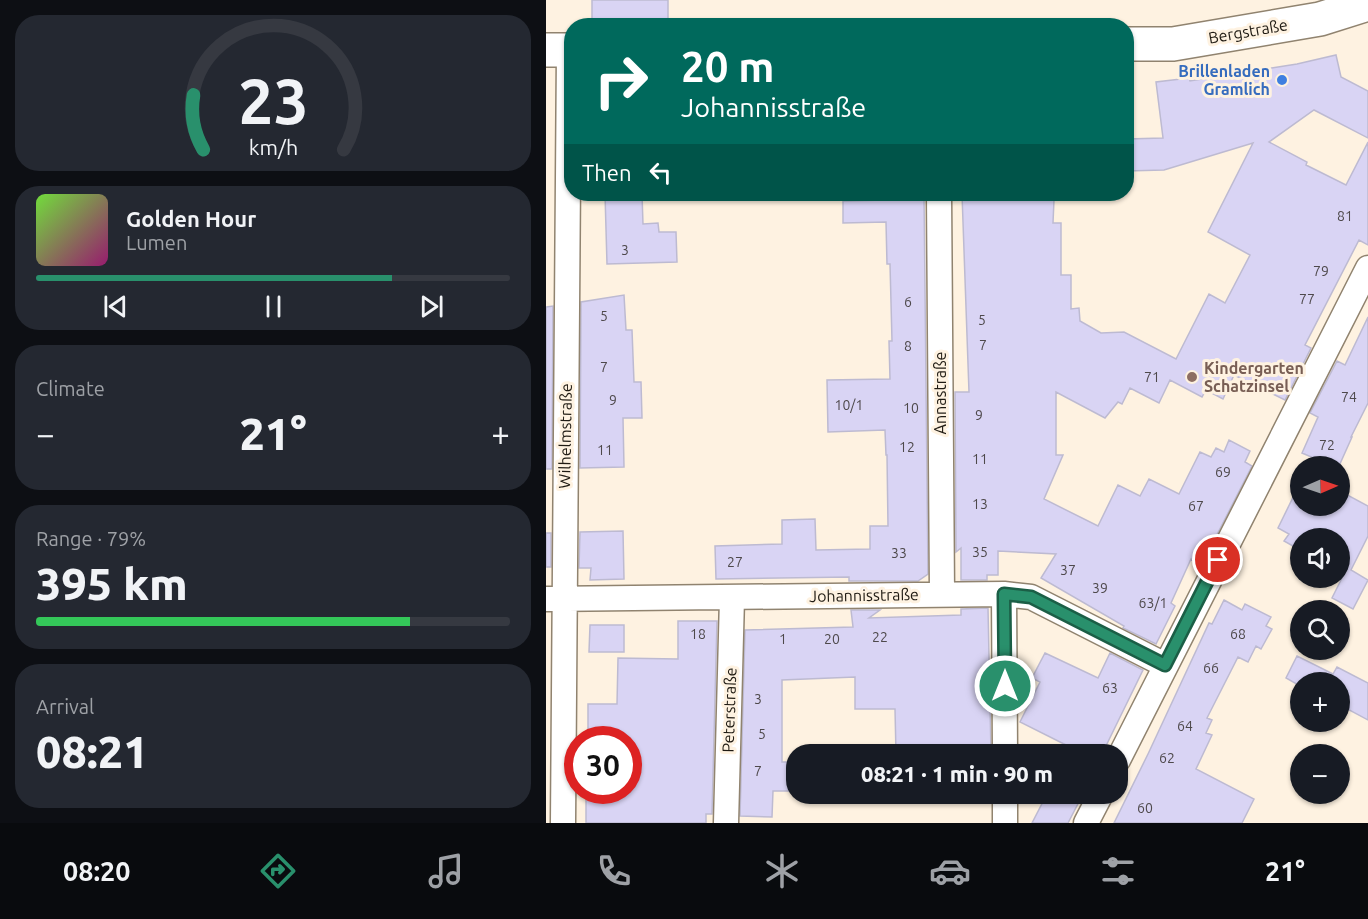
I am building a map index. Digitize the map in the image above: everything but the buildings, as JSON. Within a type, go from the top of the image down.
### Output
[{"type":"main road","name":"Bergstraße","points":[[1134,44],[1173,44],[1320,19],[1368,4]]},
{"type":"street","name":"Wilhelmstraße","points":[[562,50],[555,599],[563,823]]},
{"type":"street","name":"Annastraße","points":[[939,201],[942,593]]},
{"type":"street","points":[[1126,744],[1368,268]]},
{"type":"street","name":"Johannisstraße","points":[[555,599],[1004,594],[1031,597],[1165,665]]},
{"type":"street","points":[[1004,594],[1005,744]]},
{"type":"street","name":"Peterstraße","points":[[726,823],[732,598]]},
{"type":"street","points":[[1005,804],[1005,823]]},
{"type":"street","points":[[1086,823],[1096,804]]},
{"type":"place","name":"Brillenladen Gramlich","points":[[1282,80]]},
{"type":"place","name":"Kindergarten Schatzinsel","points":[[1192,377]]},
{"type":"route","points":[[1005,686],[1004,594],[1031,597],[1165,665],[1218,560]]}]
